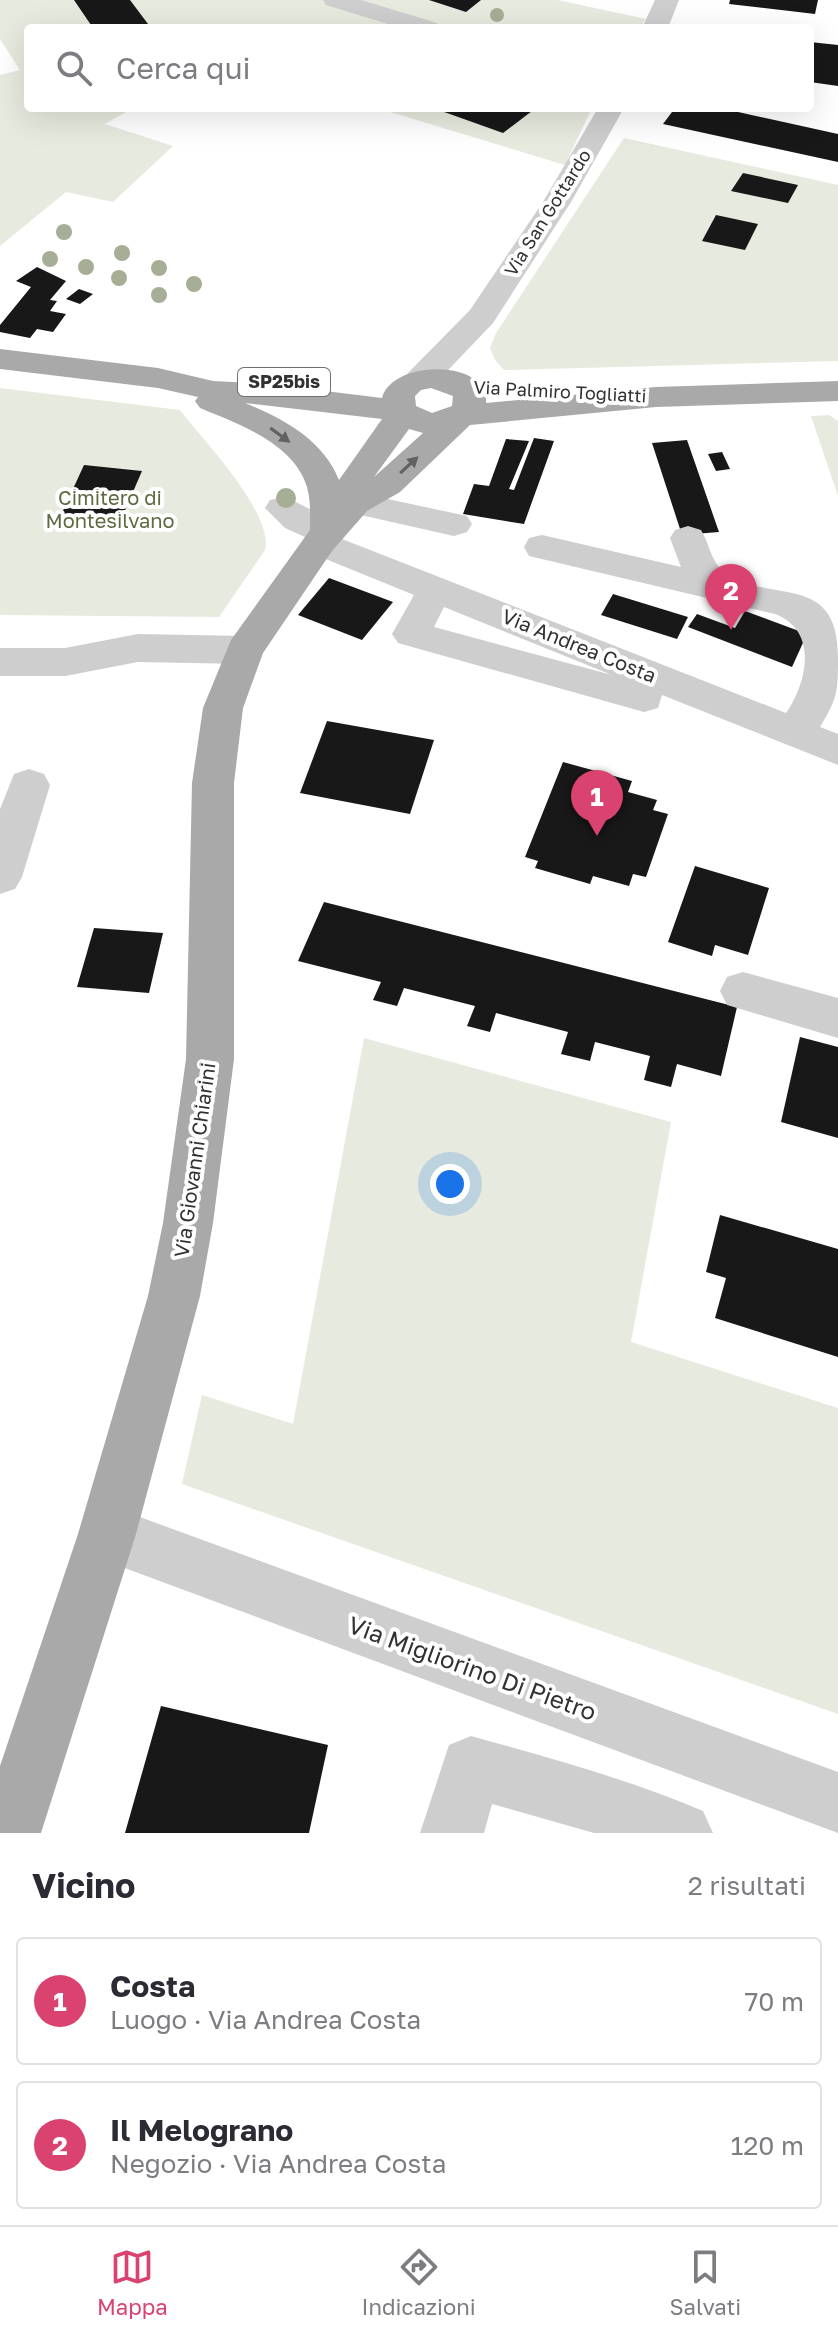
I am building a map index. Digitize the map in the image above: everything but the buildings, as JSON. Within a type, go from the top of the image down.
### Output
[{"type":"main road","name":"SP25bis","points":[[0,359],[158,378],[213,391],[409,397]]},
{"type":"main road","points":[[158,378],[245,415],[279,433],[297,449],[322,481],[324,538]]},
{"type":"main road","points":[[442,379],[462,401],[433,423],[416,420],[409,397],[442,379]]},
{"type":"main road","name":"Via Palmiro Togliatti","points":[[462,401],[838,391]]},
{"type":"main road","name":"Via Giovanni Chiarini","points":[[355,503],[357,476],[409,397]]},
{"type":"main road","name":"Via Giovanni Chiarini","points":[[9,1833],[107,1534],[174,1296],[188,1223],[210,1059],[213,783],[223,708],[245,650],[275,602],[324,538],[355,503],[388,484],[462,401]]},
{"type":"street","points":[[335,0],[415,24]]},
{"type":"street","points":[[657,24],[667,0]]},
{"type":"street","name":"Via San Gottardo","points":[[409,397],[482,316],[557,202],[609,112]]},
{"type":"street","name":"Via San Gottardo","points":[[462,401],[482,316]]},
{"type":"street","points":[[355,503],[454,524]]},
{"type":"street","name":"Via Andrea Costa","points":[[283,508],[324,538],[436,588],[820,744]]},
{"type":"street","points":[[688,538],[702,573],[724,588]]},
{"type":"street","points":[[436,588],[411,634],[820,744],[817,700],[826,670],[820,634],[811,618],[793,606],[542,547]]},
{"type":"street","points":[[0,634],[77,633],[138,648]]},
{"type":"street","points":[[0,662],[65,662],[138,648],[245,650]]},
{"type":"street","points":[[0,877],[8,825],[29,785]]},
{"type":"street","points":[[743,991],[838,1018]]},
{"type":"street","name":"Via Migliorino Di Pietro","points":[[107,1534],[838,1803]]},
{"type":"street","points":[[452,1833],[471,1767],[609,1806],[681,1833]]},
{"type":"green space","points":[[0,0],[558,0],[646,19],[643,24],[24,24],[24,112],[126,112],[105,124],[173,146],[113,202],[66,192],[0,246],[0,75],[20,70],[0,39]]},
{"type":"green space","points":[[390,112],[590,112],[565,165]]},
{"type":"green space","points":[[624,138],[838,185],[838,361],[504,370],[490,348],[496,333]]},
{"type":"green space","name":"Cimitero di Montesilvano","points":[[0,388],[180,410],[248,497],[265,535],[265,550],[219,617],[0,615]]},
{"type":"green space","points":[[829,415],[838,421],[838,496],[811,416]]},
{"type":"green space","points":[[364,1038],[671,1122],[631,1342],[838,1408],[838,1714],[182,1484],[202,1395],[293,1424]]},
{"type":"place","name":"Il Melograno","points":[[731,630]]},
{"type":"place","name":"Costa","points":[[597,836]]}]
